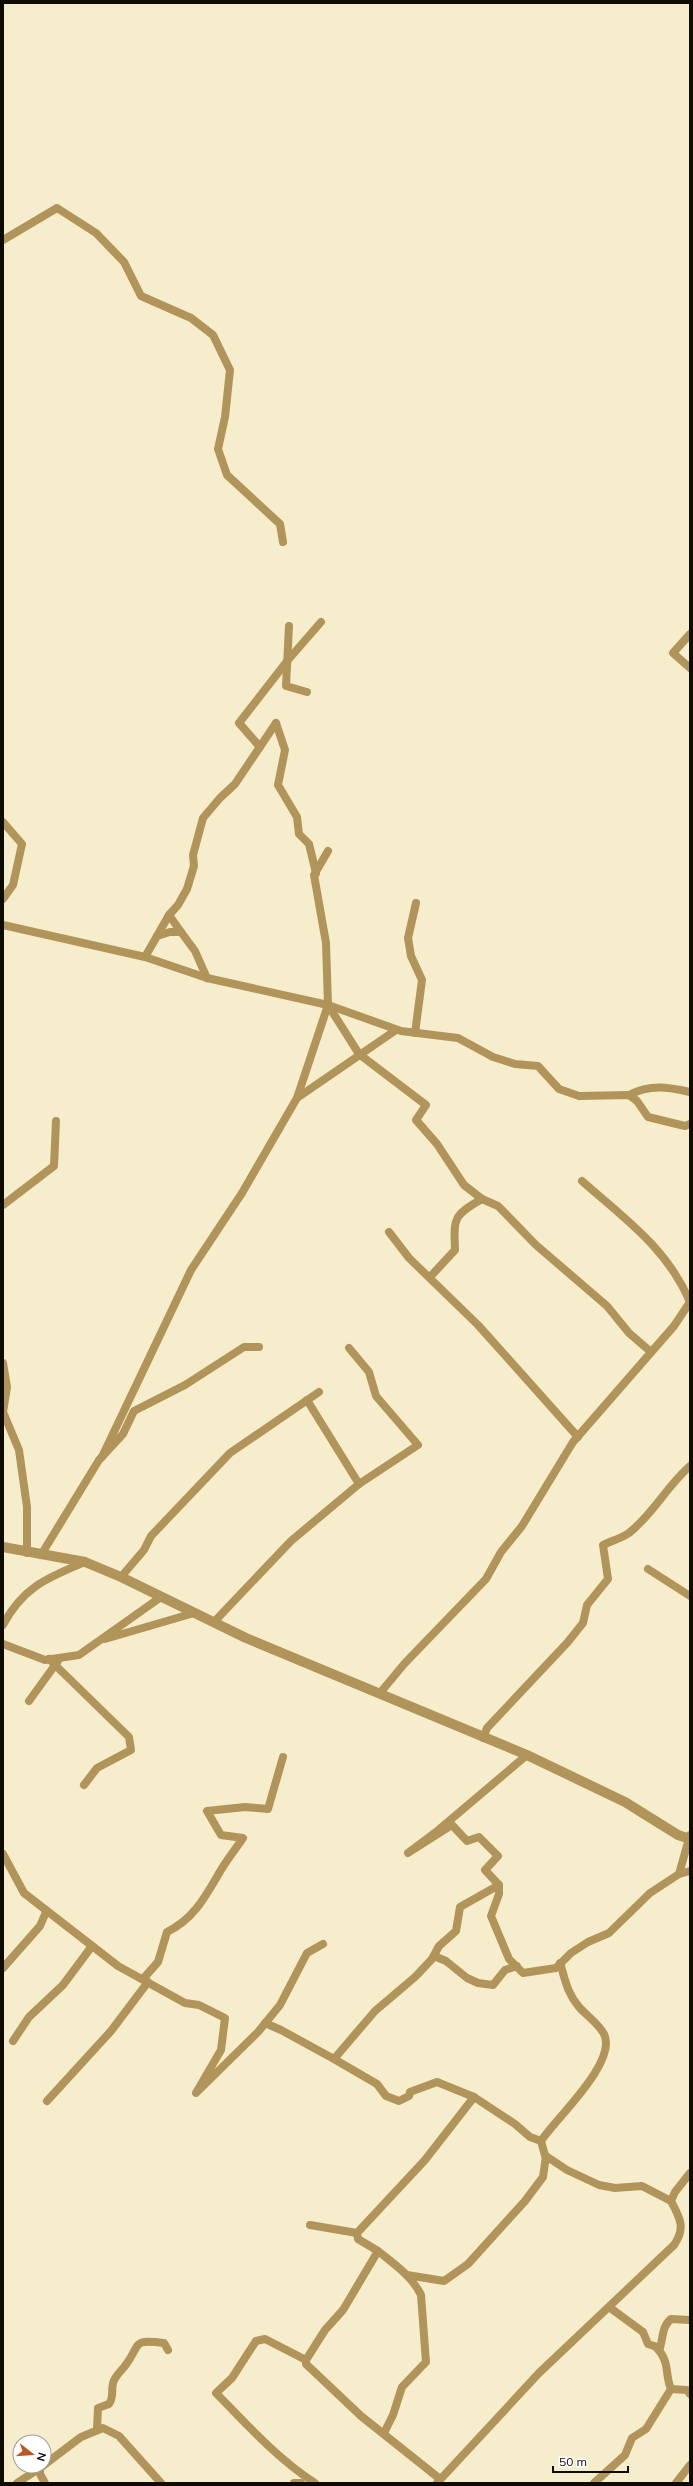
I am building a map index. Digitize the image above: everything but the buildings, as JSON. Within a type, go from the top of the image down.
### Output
[{"type":"street","points":[[3,240],[57,208],[96,233],[124,262],[141,296],[191,318],[213,335],[230,370],[225,417],[218,449],[227,475],[280,524],[283,542]]},
{"type":"street","points":[[260,747],[239,723],[288,660],[321,622]]},
{"type":"street","points":[[290,626],[286,686],[307,692]]},
{"type":"street","points":[[690,634],[673,652],[690,668]]},
{"type":"street","points":[[41,1555],[102,1457],[191,1270],[242,1193],[297,1098],[328,1005],[326,943],[316,873],[309,844],[299,834],[297,817],[278,785],[285,750],[276,723],[235,784],[220,798],[203,818],[193,855],[194,866],[187,889],[178,905],[169,915],[145,957]]},
{"type":"street","points":[[3,822],[22,844],[13,885],[3,899]]},
{"type":"street","points":[[316,873],[328,851]]},
{"type":"street","points":[[415,1033],[422,980],[411,956],[408,938],[416,904]]},
{"type":"street","points":[[169,915],[195,951],[207,978]]},
{"type":"street","points":[[3,925],[145,957],[207,978],[328,1005],[396,1030],[458,1038],[493,1057],[515,1064],[538,1066],[559,1089],[579,1096],[629,1095],[642,1088],[662,1086],[690,1092]]},
{"type":"street","points":[[157,936],[170,932],[181,932]]},
{"type":"street","points":[[328,1005],[359,1054],[426,1105],[416,1120],[437,1144],[464,1185],[482,1199],[498,1206],[531,1238],[536,1246],[607,1306],[629,1333],[650,1352]]},
{"type":"street","points":[[297,1098],[396,1030]]},
{"type":"street","points":[[629,1095],[637,1101],[648,1117],[685,1126],[690,1124]]},
{"type":"street","points":[[3,1205],[54,1166],[56,1121]]},
{"type":"street","points":[[380,1693],[404,1663],[486,1579],[501,1552],[522,1526],[547,1482],[578,1437],[650,1352],[687,1313],[690,1302],[680,1279],[657,1248],[582,1181]]},
{"type":"street","points":[[430,1277],[455,1250],[453,1228],[458,1216],[482,1199]]},
{"type":"street","points":[[389,1232],[409,1258],[478,1324],[578,1437]]},
{"type":"street","points":[[102,1457],[123,1434],[134,1411],[185,1385],[244,1347],[259,1347]]},
{"type":"street","points":[[214,1622],[291,1541],[359,1484],[418,1445],[376,1396],[369,1372],[349,1348]]},
{"type":"street","points":[[3,1363],[7,1387],[3,1412],[19,1450],[27,1507],[27,1553]]},
{"type":"street","points":[[121,1577],[144,1550],[151,1536],[230,1453],[319,1392]]},
{"type":"street","points":[[307,1400],[359,1484]]},
{"type":"street","points":[[484,1738],[487,1728],[567,1643],[583,1623],[587,1605],[608,1579],[603,1545],[628,1534],[652,1510],[681,1474],[690,1466]]},
{"type":"street","points":[[3,1547],[27,1553],[85,1562],[121,1577],[246,1638],[527,1755],[625,1802],[678,1835],[690,1837],[684,1862],[678,1874]]},
{"type":"street","points":[[3,1625],[11,1610],[32,1587],[85,1562]]},
{"type":"street","points":[[648,1570],[690,1596]]},
{"type":"street","points":[[30,1701],[52,1662],[61,1658],[79,1655],[161,1597]]},
{"type":"street","points":[[98,1641],[194,1613]]},
{"type":"street","points":[[3,1644],[52,1662],[129,1736],[131,1750],[97,1768],[84,1785]]},
{"type":"street","points":[[527,1755],[436,1832],[408,1853],[452,1825],[467,1841],[479,1837],[498,1856],[485,1870],[499,1885],[499,1894],[490,1916],[509,1958],[523,1973],[532,1973],[556,1968],[560,1963],[588,1942],[609,1933],[650,1893],[678,1874],[690,1871]]},
{"type":"street","points":[[47,2101],[111,2032],[158,1962],[167,1932],[179,1926],[205,1899],[218,1874],[243,1838],[220,1835],[207,1811],[245,1807],[268,1810],[283,1757]]},
{"type":"street","points":[[3,1854],[24,1893],[46,1912],[118,1966],[185,2003],[199,2005],[225,2018],[221,2050],[196,2093],[265,2023],[280,2005],[307,1953],[323,1944]]},
{"type":"street","points":[[334,2059],[375,2011],[415,1977],[434,1956],[439,1946],[456,1931],[460,1907],[499,1885]]},
{"type":"street","points":[[3,1968],[40,1926],[46,1912]]},
{"type":"street","points":[[13,2040],[29,2017],[63,1985],[92,1946]]},
{"type":"street","points":[[434,1956],[478,1983],[493,1985],[505,1970],[517,1966]]},
{"type":"street","points":[[541,2141],[593,2075],[603,2058],[607,2044],[603,2033],[579,2007],[566,1989],[560,1963]]},
{"type":"street","points":[[265,2023],[281,2030],[378,2084],[386,2096],[399,2101],[408,2096],[410,2092],[438,2082],[474,2096],[515,2124],[530,2137],[541,2141]]},
{"type":"street","points":[[357,2233],[425,2160],[474,2096]]},
{"type":"street","points":[[407,2275],[444,2281],[468,2264],[524,2201],[543,2177],[546,2159],[541,2141]]},
{"type":"street","points":[[378,2251],[343,2310],[325,2330],[306,2360],[306,2364],[361,2416],[384,2433],[438,2481],[539,2373],[661,2258],[680,2236],[682,2223],[672,2201],[642,2186],[615,2188],[599,2185],[568,2170],[546,2156],[546,2159]]},
{"type":"street","points":[[672,2201],[675,2192],[690,2173]]},
{"type":"street","points":[[310,2225],[357,2233]]},
{"type":"street","points":[[357,2233],[358,2239],[378,2251],[407,2275],[417,2286],[421,2295],[426,2362],[402,2387],[393,2415],[384,2433]]},
{"type":"street","points":[[609,2307],[643,2332],[648,2344],[656,2347],[663,2354],[668,2370],[668,2382],[671,2389]]},
{"type":"street","points":[[656,2347],[660,2348],[664,2328],[667,2322],[671,2319],[690,2320]]},
{"type":"street","points":[[306,2360],[265,2339],[256,2341],[232,2378],[216,2393],[258,2437],[276,2450],[295,2470],[315,2483]]},
{"type":"street","points":[[98,2429],[98,2408],[109,2404],[113,2398],[113,2383],[121,2370],[125,2367],[135,2347],[144,2341],[164,2342],[168,2350]]},
{"type":"street","points":[[671,2389],[687,2390],[690,2394]]},
{"type":"street","points":[[594,2483],[625,2455],[632,2438],[646,2429],[671,2389]]},
{"type":"street","points":[[52,2459],[81,2437],[103,2428],[119,2436],[161,2483]]},
{"type":"street","points":[[678,2482],[690,2465]]},
{"type":"street","points":[[17,2483],[30,2474]]},
{"type":"street","points":[[40,2474],[45,2483]]},
{"type":"street","points":[[294,2483],[301,2483]]}]
